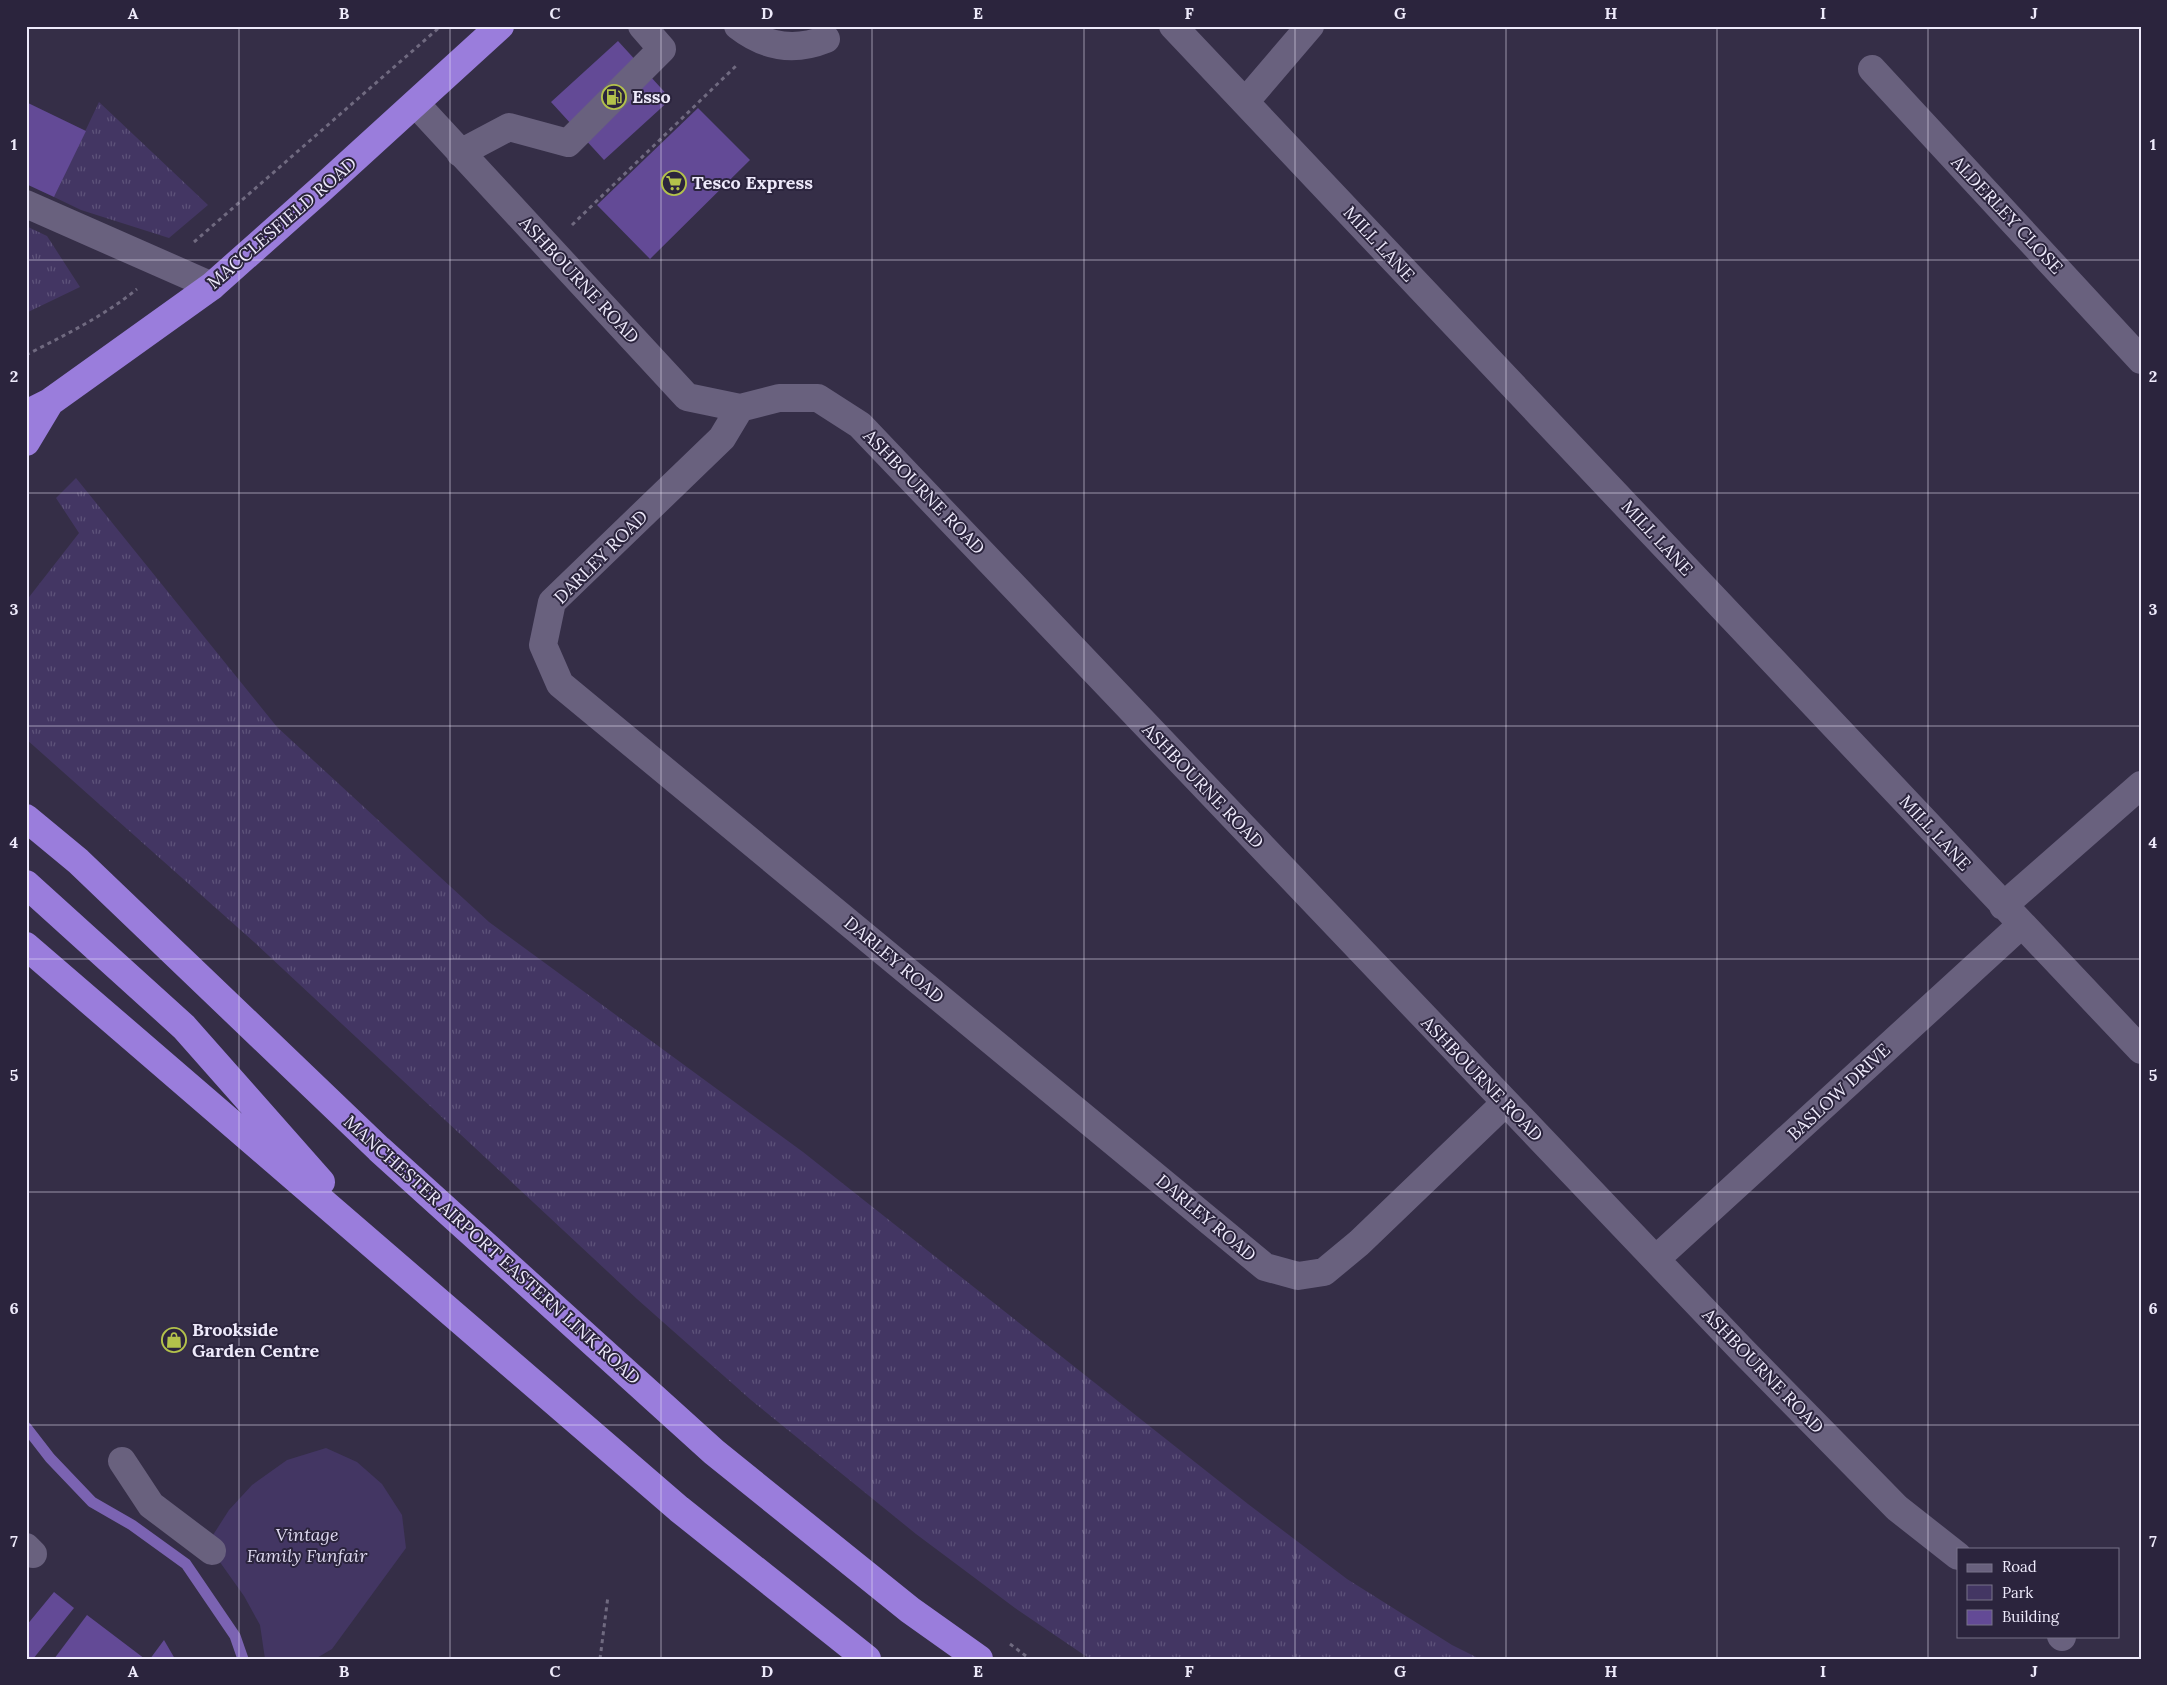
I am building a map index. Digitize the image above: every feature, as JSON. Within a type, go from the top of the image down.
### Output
[{"type":"highway","name":"MACCLESFIELD ROAD","points":[[27,433],[50,402],[212,286],[416,104],[500,26]]},
{"type":"highway","name":"MANCHESTER AIRPORT EASTERN LINK ROAD","points":[[26,818],[78,861],[379,1149],[714,1452],[910,1610],[978,1659]]},
{"type":"highway","points":[[26,884],[184,1027],[391,1262]]},
{"type":"highway","points":[[26,946],[679,1509],[867,1659]]},
{"type":"street","points":[[460,152],[509,127],[568,143],[662,49],[642,26]]},
{"type":"street","points":[[738,26],[752,37],[776,46],[797,47],[826,40]]},
{"type":"street","name":"MILL LANE","points":[[1173,26],[2141,1050]]},
{"type":"street","points":[[1245,102],[1310,26]]},
{"type":"street","name":"ALDERLEY CLOSE","points":[[1872,69],[2141,360]]},
{"type":"street","name":"ASHBOURNE ROAD","points":[[416,104],[687,397],[740,408],[779,398],[818,398],[860,425],[1505,1103],[1897,1508],[1957,1555]]},
{"type":"street","points":[[26,204],[212,286]]},
{"type":"street","name":"DARLEY ROAD","points":[[740,408],[722,438],[552,602],[543,645],[560,684],[1265,1267],[1298,1276],[1324,1272],[1359,1243],[1505,1103]]},
{"type":"street","name":"BASLOW DRIVE","points":[[1656,1259],[2012,915],[2141,785]]},
{"type":"street","points":[[122,1461],[151,1505],[212,1551]]},
{"type":"path","points":[[26,355],[72,331],[122,301],[166,266],[441,26]]},
{"type":"path","points":[[548,248],[742,60]]},
{"type":"path","points":[[600,1659],[608,1596]]},
{"type":"green space","points":[[99,102],[208,205],[169,238],[81,210],[54,197]]},
{"type":"green space","points":[[26,226],[47,236],[80,287],[26,313]]},
{"type":"green space","points":[[76,478],[277,727],[489,922],[803,1152],[1248,1504],[1347,1579],[1452,1645],[1480,1659],[1090,1659],[1015,1608],[916,1534],[751,1400],[637,1299],[254,942],[26,739],[26,601],[79,533],[56,498]]},
{"type":"green space","name":"Vintage Family Funfair","points":[[326,1448],[357,1462],[382,1484],[402,1515],[406,1548],[332,1649],[315,1659],[265,1659],[260,1625],[244,1596],[212,1551],[213,1535],[229,1510],[252,1485],[287,1460]]},
{"type":"building","points":[[618,41],[671,99],[604,160],[551,102]]},
{"type":"building","points":[[26,102],[86,131],[54,197],[26,184]]},
{"type":"building","name":"Tesco Express","points":[[698,108],[750,160],[650,259],[597,205]]},
{"type":"building","points":[[54,1592],[74,1608],[33,1659],[26,1659],[26,1626]]},
{"type":"building","points":[[87,1615],[145,1659],[54,1659]]},
{"type":"building","points":[[164,1640],[175,1659],[150,1659]]},
{"type":"waterway","points":[[26,1427],[50,1458],[92,1502],[132,1525],[186,1564],[235,1636],[243,1659]]},
{"type":"place","name":"Esso","points":[[614,97]]},
{"type":"place","name":"Tesco Express","points":[[674,183]]},
{"type":"place","name":"Brookside Garden Centre","points":[[174,1340]]}]
